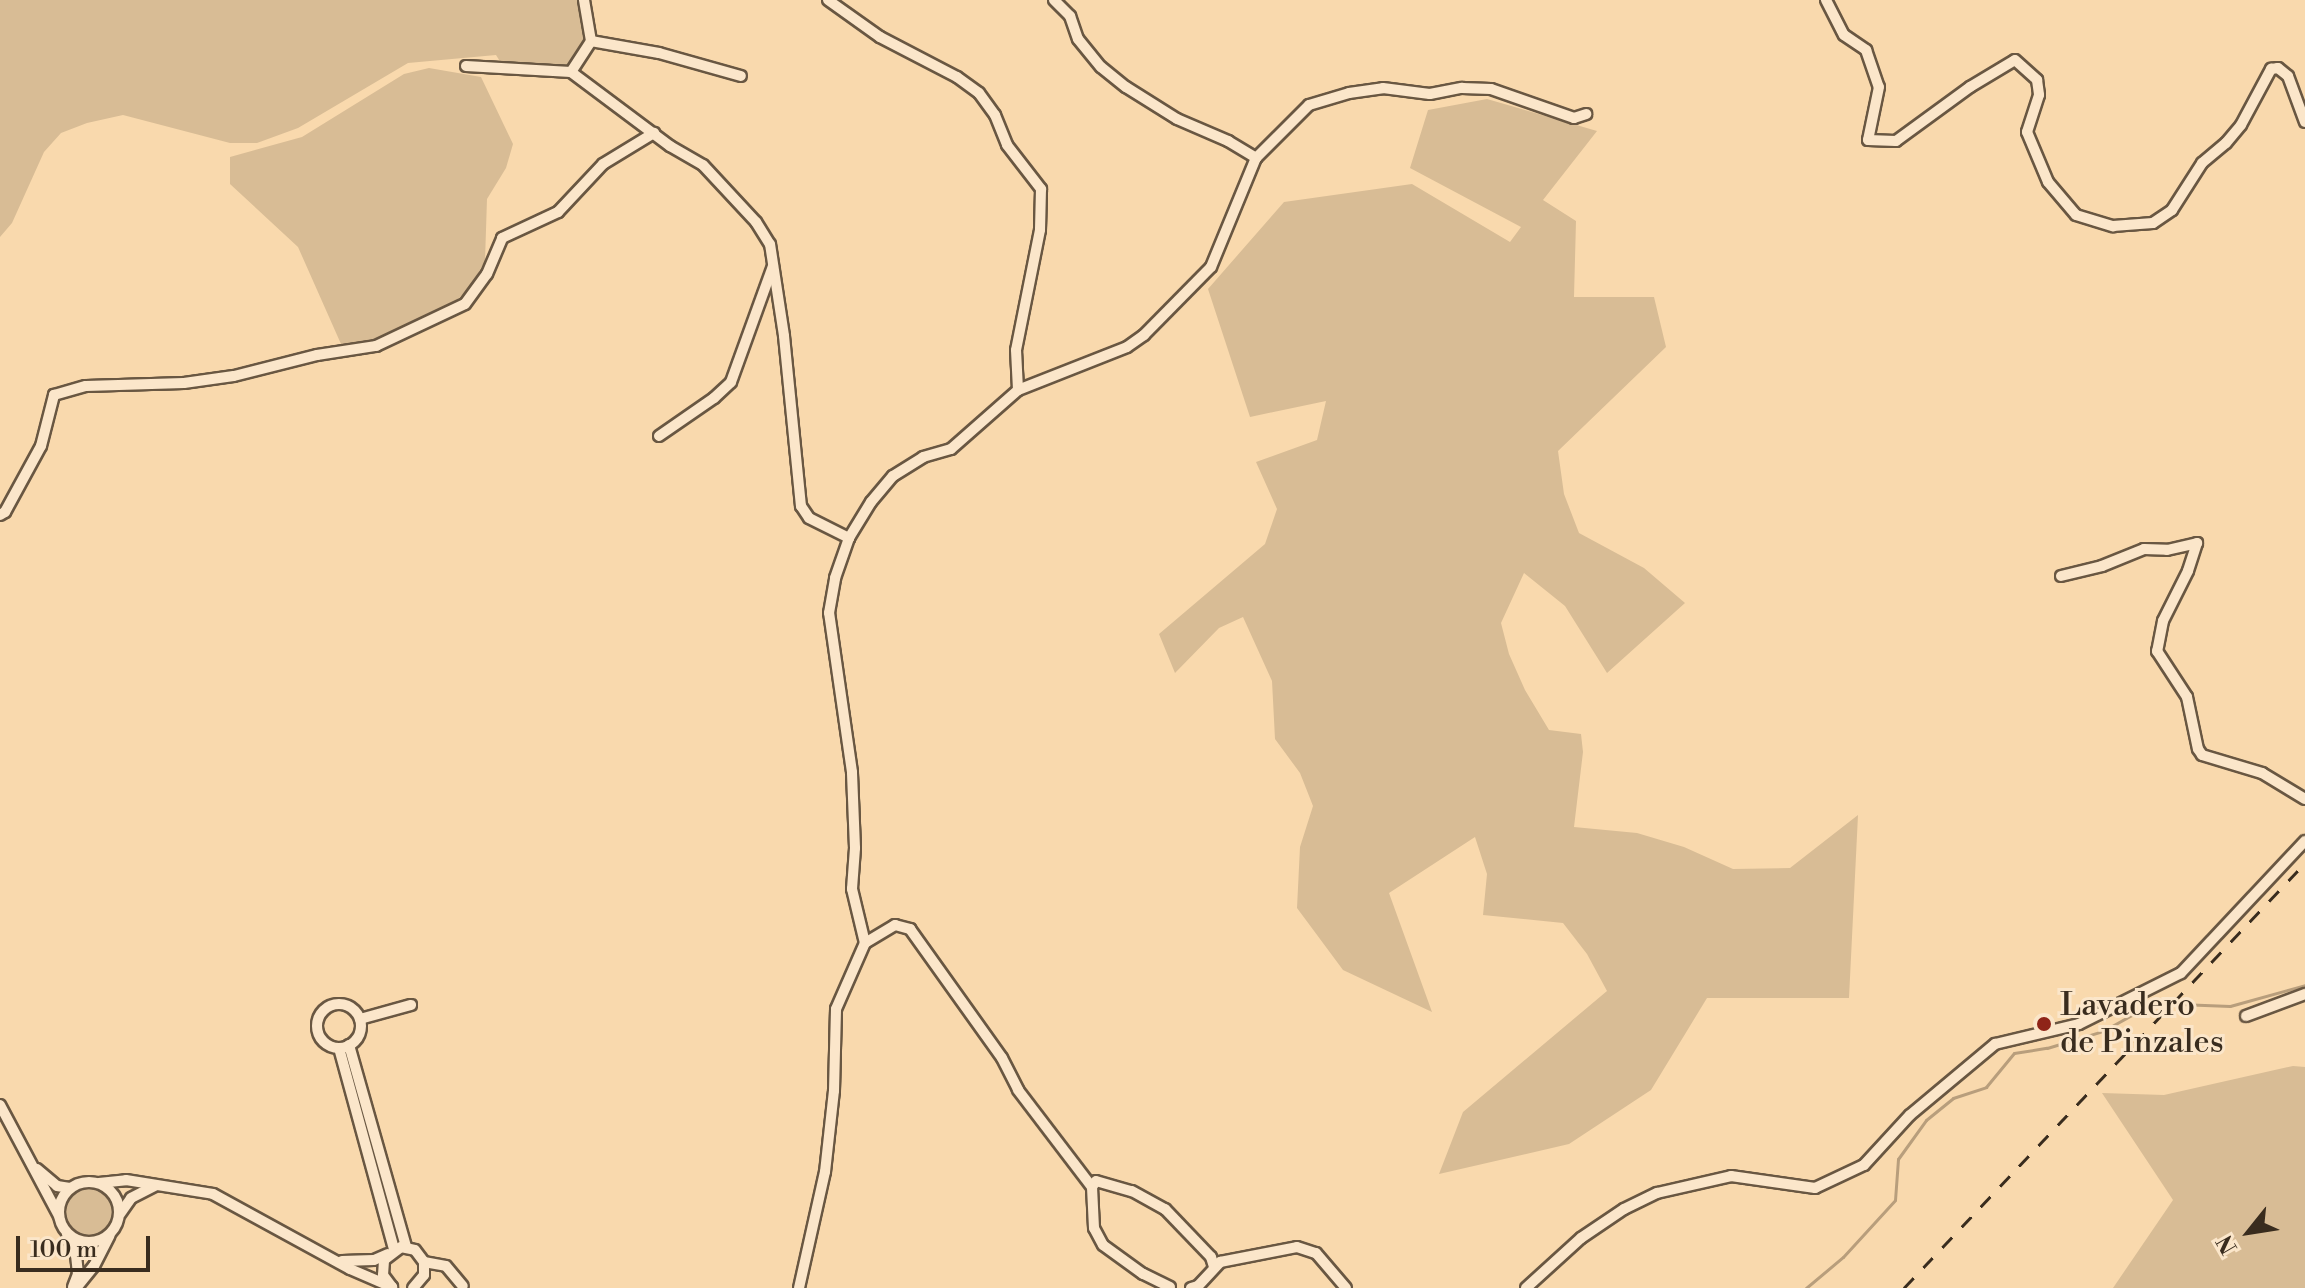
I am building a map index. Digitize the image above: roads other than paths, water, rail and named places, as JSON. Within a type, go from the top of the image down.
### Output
[{"type":"street","points":[[571,72],[591,41],[584,0]]},
{"type":"street","points":[[828,0],[880,37],[957,77],[979,93],[995,115],[1007,145],[1041,189],[1040,230],[1016,350],[1018,390]]},
{"type":"street","points":[[1054,0],[1070,16],[1078,39],[1101,67],[1126,87],[1177,119],[1228,141],[1256,158]]},
{"type":"street","points":[[1826,0],[1844,35],[1866,50],[1879,87],[1868,140],[1896,141],[1970,87],[2015,60],[2037,80],[2039,95],[2027,132],[2048,182],[2076,215],[2113,226],[2153,223],[2172,210],[2202,163],[2226,143],[2241,125],[2271,69],[2278,68],[2288,76],[2305,122]]},
{"type":"street","points":[[591,41],[687,60],[741,76]]},
{"type":"street","points":[[466,66],[571,72],[580,82],[703,165],[756,222],[770,244],[774,264],[801,506],[809,518],[849,538]]},
{"type":"street","points":[[865,943],[852,889],[855,848],[852,772],[829,613],[835,578],[849,538],[871,502],[893,476],[923,457],[951,449],[1018,390],[1127,347],[1162,317],[1211,267],[1256,158],[1309,105],[1349,93],[1383,88],[1430,94],[1462,88],[1491,89],[1574,118],[1586,114]]},
{"type":"street","points":[[0,515],[5,512],[41,446],[54,395],[86,386],[184,383],[234,376],[317,355],[376,346],[465,304],[487,274],[502,238],[558,212],[574,199],[603,164],[654,133]]},
{"type":"street","points":[[659,436],[714,398],[731,382],[774,264]]},
{"type":"street","points":[[2061,576],[2102,566],[2144,549],[2167,550],[2197,543],[2188,571],[2163,621],[2157,651],[2187,697],[2198,749],[2202,755],[2262,773],[2305,799]]},
{"type":"street","points":[[1526,1288],[1581,1238],[1624,1209],[1657,1193],[1731,1176],[1815,1188],[1864,1165],[1910,1115],[1995,1044],[2079,1024],[2181,973],[2305,841]]},
{"type":"street","points":[[799,1288],[825,1172],[834,1091],[836,1009],[865,943],[895,925],[910,929],[1002,1058],[1018,1090],[1092,1187],[1094,1228],[1103,1245],[1143,1274],[1171,1288]]},
{"type":"street","points":[[2246,1016],[2305,994]]},
{"type":"street","points":[[344,1005],[360,1019],[360,1033],[344,1046],[326,1044],[319,1033],[323,1011],[344,1005]]},
{"type":"street","points":[[360,1019],[411,1005]]},
{"type":"street","points":[[344,1046],[406,1247]]},
{"type":"street","points":[[344,1046],[391,1252],[382,1268],[393,1288]]},
{"type":"street","points":[[0,1105],[59,1216],[76,1255],[78,1274],[74,1288]]},
{"type":"street","points":[[18,1141],[40,1174],[57,1186],[70,1188],[89,1182],[126,1180],[213,1194],[393,1288]]},
{"type":"street","points":[[1092,1187],[1096,1181],[1132,1191],[1165,1209],[1211,1257],[1214,1267]]},
{"type":"street","points":[[99,1183],[114,1196],[119,1216]]},
{"type":"street","points":[[74,1288],[94,1266],[131,1198],[158,1184]]},
{"type":"street","points":[[59,1216],[63,1196],[70,1188]]},
{"type":"street","points":[[66,1232],[82,1242],[92,1242],[110,1233]]},
{"type":"street","points":[[336,1260],[354,1262],[406,1247],[415,1250],[424,1262],[424,1275],[413,1288]]},
{"type":"street","points":[[1191,1288],[1198,1286],[1220,1262],[1297,1247],[1316,1253],[1346,1288]]},
{"type":"street","points":[[424,1262],[446,1266],[463,1286]]},
{"type":"waterway","points":[[1806,1288],[1843,1257],[1895,1200],[1898,1159],[1926,1120],[1953,1098],[1986,1087],[2014,1053],[2047,1048],[2103,1031],[2153,1003],[2230,1006],[2305,985]]},
{"type":"railway","points":[[1904,1288],[2305,863]]},
{"type":"place","name":"Lavadero de Pinzales","points":[[2044,1024]]}]
